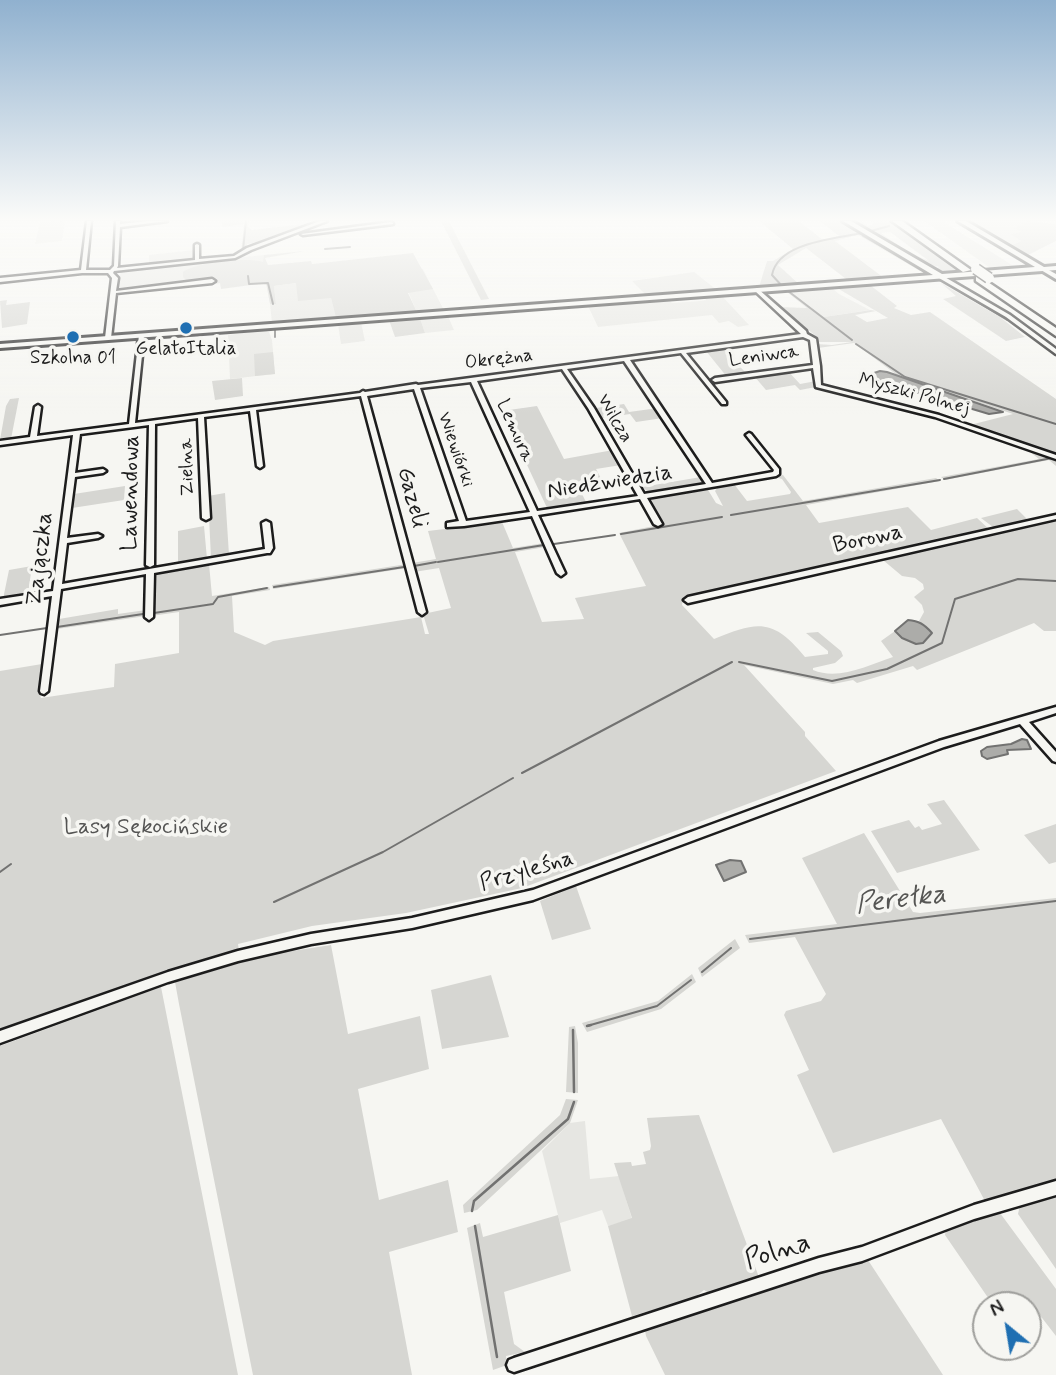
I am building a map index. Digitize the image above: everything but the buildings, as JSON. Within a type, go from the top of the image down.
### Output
[{"type":"highway","points":[[993,285],[1056,334]]},
{"type":"highway","points":[[995,285],[1056,324]]},
{"type":"main road","points":[[0,346],[825,285]]},
{"type":"street","points":[[108,338],[114,285]]},
{"type":"street","points":[[117,292],[176,285]]},
{"type":"street","points":[[955,285],[1008,316],[1056,352]]},
{"type":"street","points":[[757,290],[804,331],[804,335]]},
{"type":"street","points":[[132,424],[141,335]]},
{"type":"street","name":"Okrężna","points":[[0,443],[804,335]]},
{"type":"street","name":"Myszki Polnej","points":[[804,335],[814,339],[820,387],[937,416],[1056,457]]},
{"type":"street","points":[[683,352],[724,403]]},
{"type":"street","points":[[626,359],[710,485]]},
{"type":"street","name":"Leniwca","points":[[715,380],[817,366]]},
{"type":"street","name":"Wilcza","points":[[563,368],[591,408],[658,524]]},
{"type":"street","name":"Lemura","points":[[473,379],[561,573]]},
{"type":"street","name":"Wiewiórki","points":[[416,386],[464,524]]},
{"type":"street","name":"Gazeli","points":[[363,393],[422,612]]},
{"type":"street","points":[[33,438],[38,407]]},
{"type":"street","points":[[253,408],[260,466]]},
{"type":"street","name":"Zielna","points":[[201,415],[205,518]]},
{"type":"street","name":"Lawendowa","points":[[149,617],[152,422]]},
{"type":"street","name":"Zajączka","points":[[44,691],[78,432]]},
{"type":"street","name":"Niedźwiedzia","points":[[450,525],[534,515],[775,475],[776,470],[749,435]]},
{"type":"street","points":[[72,475],[103,471]]},
{"type":"street","name":"Borowa","points":[[688,600],[1056,517]]},
{"type":"street","points":[[0,602],[150,568],[267,551],[269,548],[266,523]]},
{"type":"street","points":[[63,541],[98,536]]},
{"type":"street","name":"Przyleśna","points":[[0,1037],[168,977],[238,956],[312,939],[412,923],[533,895],[942,744],[1056,710]]},
{"type":"street","points":[[1022,720],[1056,758]]},
{"type":"street","name":"Polna","points":[[514,1365],[819,1265],[862,1254],[974,1212],[1056,1188]]},
{"type":"shaded area","points":[[118,285],[157,285],[121,289]]},
{"type":"shaded area","points":[[301,285],[331,298],[336,318],[272,323],[270,304],[276,303],[274,286]]},
{"type":"shaded area","points":[[405,285],[431,285],[444,310],[417,312]]},
{"type":"shaded area","points":[[636,285],[711,285],[717,290],[646,295]]},
{"type":"shaded area","points":[[832,288],[870,310],[824,317],[790,291]]},
{"type":"shaded area","points":[[722,296],[749,325],[738,327],[729,321],[719,323],[712,315],[598,327],[588,306],[669,300],[672,303],[700,301]]},
{"type":"shaded area","points":[[448,316],[454,330],[425,333],[420,318]]},
{"type":"shaded area","points":[[361,322],[365,341],[341,344],[338,324]]},
{"type":"shaded area","points":[[264,330],[269,332],[272,340],[275,374],[230,379],[228,335]]},
{"type":"shaded area","points":[[880,371],[1003,412],[989,414],[875,380],[874,373]]},
{"type":"shaded area","points":[[908,620],[921,624],[932,633],[923,643],[916,644],[902,638],[895,631]]},
{"type":"shaded area","points":[[1022,739],[1027,740],[1031,749],[1007,750],[1008,754],[987,759],[982,756],[981,751],[987,747],[1011,744]]},
{"type":"shaded area","points":[[730,860],[741,861],[746,872],[724,881],[716,865]]},
{"type":"shaded area","points":[[585,1121],[590,1179],[619,1176],[632,1219],[608,1226],[602,1210],[560,1223],[542,1151],[570,1123]]},
{"type":"green space","points":[[220,285],[250,285],[221,289]]},
{"type":"green space","points":[[266,285],[280,285],[274,286],[276,304],[270,304]]},
{"type":"green space","points":[[296,285],[431,285],[433,289],[408,293],[417,312],[336,318],[331,298],[298,301]]},
{"type":"green space","points":[[473,285],[482,285],[489,299],[481,300]]},
{"type":"green space","points":[[870,285],[897,306],[894,308],[911,315],[930,312],[1056,399],[1056,454],[970,425],[1013,414],[897,375],[854,343],[818,348],[817,344],[852,342],[818,342],[817,337],[780,307],[807,308],[787,292],[790,291],[824,317],[871,310],[876,311],[855,315],[867,322],[888,318],[837,288]]},
{"type":"green space","points":[[944,285],[1000,317],[1025,337],[1006,341],[943,299],[956,296]]},
{"type":"green space","points":[[7,300],[6,305],[30,302],[27,324],[2,328],[0,301]]},
{"type":"green space","points":[[420,318],[425,333],[395,337],[389,320]]},
{"type":"green space","points":[[723,349],[747,374],[727,377],[706,351]]},
{"type":"green space","points":[[273,352],[275,374],[255,376],[254,354]]},
{"type":"green space","points":[[788,371],[800,384],[816,381],[816,387],[800,390],[795,385],[766,390],[754,376]]},
{"type":"green space","points":[[242,378],[243,396],[215,400],[212,381]]},
{"type":"green space","points":[[19,398],[11,439],[0,440],[6,406],[10,399]]},
{"type":"green space","points":[[624,404],[629,412],[658,408],[663,418],[636,422],[630,414],[602,418],[596,408]]},
{"type":"green space","points":[[537,406],[564,459],[613,450],[621,465],[596,469],[604,484],[579,488],[587,504],[548,510],[502,411]]},
{"type":"green space","points":[[1025,448],[1056,458],[1056,466],[1049,460],[945,480],[941,477],[1039,459]]},
{"type":"green space","name":"Lasy Sękocińskie","points":[[783,475],[803,501],[936,478],[940,481],[806,505],[819,523],[908,507],[931,530],[977,518],[991,531],[683,599],[682,605],[714,639],[742,629],[764,627],[783,635],[805,657],[828,654],[828,651],[806,633],[818,632],[841,651],[843,656],[835,663],[813,670],[833,674],[864,668],[893,657],[881,641],[895,631],[916,644],[928,639],[926,626],[919,621],[924,612],[922,605],[914,597],[924,589],[923,584],[915,578],[902,576],[883,560],[1056,518],[1056,631],[1044,631],[1034,623],[917,670],[913,666],[857,683],[853,680],[833,684],[744,665],[805,732],[805,736],[836,771],[522,888],[406,913],[312,926],[238,944],[239,951],[0,1030],[0,671],[42,664],[39,692],[41,698],[114,687],[115,664],[179,653],[179,612],[151,616],[153,576],[159,572],[209,564],[212,596],[269,587],[270,590],[232,596],[234,632],[265,645],[273,641],[421,617],[425,634],[429,634],[423,614],[451,608],[439,568],[414,572],[412,563],[436,559],[428,531],[502,522],[513,548],[544,543],[546,547],[515,552],[542,622],[584,619],[575,598],[646,586],[619,533],[664,524],[650,502],[654,498],[708,490],[716,503],[723,506],[715,491],[718,487],[734,484],[747,501],[790,494],[782,479],[775,477]]},
{"type":"green space","points":[[701,477],[702,485],[651,494],[642,487]]},
{"type":"green space","points":[[125,486],[124,500],[72,508],[74,494]]},
{"type":"green space","points":[[225,493],[229,555],[211,558],[208,496]]},
{"type":"green space","points":[[1017,509],[1031,523],[997,530],[981,518]]},
{"type":"green space","points":[[204,526],[207,559],[143,571],[147,566],[178,563],[178,531]]},
{"type":"green space","points":[[407,564],[407,568],[273,589],[272,585]]},
{"type":"green space","points":[[32,566],[28,594],[3,599],[9,570]]},
{"type":"green space","points":[[118,609],[118,614],[146,610],[146,616],[57,629],[59,619]]},
{"type":"green space","points":[[944,800],[980,850],[897,873],[871,831],[909,820],[915,828],[919,826],[922,830],[942,824],[927,804]]},
{"type":"green space","points":[[1056,824],[1056,862],[1049,864],[1024,835]]},
{"type":"green space","points":[[864,833],[913,912],[1056,898],[1056,1180],[986,1203],[941,1119],[833,1153],[797,1075],[809,1070],[784,1015],[786,1011],[821,1001],[826,994],[795,937],[749,943],[745,935],[837,924],[802,858]]},
{"type":"green space","points":[[576,886],[591,929],[552,940],[540,901]]},
{"type":"green space","points":[[735,939],[740,948],[702,977],[698,968]]},
{"type":"green space","points":[[331,945],[348,1034],[420,1016],[429,1069],[358,1089],[379,1200],[448,1180],[458,1232],[389,1252],[412,1375],[253,1375],[179,1004],[175,982],[266,955]]},
{"type":"green space","points":[[692,974],[696,982],[661,1009],[587,1032],[582,1023],[658,1001]]},
{"type":"green space","points":[[491,975],[509,1037],[442,1049],[431,990]]},
{"type":"green space","points":[[161,987],[238,1375],[0,1375],[0,1046]]},
{"type":"green space","points":[[575,1026],[578,1043],[578,1093],[566,1092],[569,1027]]},
{"type":"green space","points":[[566,1099],[578,1100],[570,1123],[477,1210],[464,1213],[463,1205],[560,1115]]},
{"type":"green space","points":[[699,1115],[760,1280],[712,1295],[704,1290],[694,1298],[632,1316],[608,1226],[632,1218],[614,1163],[631,1162],[632,1166],[646,1164],[643,1152],[650,1150],[651,1146],[647,1118]]},
{"type":"green space","points":[[1056,1195],[1056,1269],[1018,1214],[1020,1205]]},
{"type":"green space","points":[[996,1211],[1000,1213],[1056,1289],[1056,1336],[1042,1318],[1042,1291],[983,1291],[945,1235],[946,1230]]},
{"type":"green space","points":[[558,1215],[571,1271],[504,1292],[514,1344],[525,1352],[506,1356],[507,1365],[493,1370],[467,1228],[480,1223],[483,1237]]},
{"type":"green space","points":[[866,1257],[943,1375],[665,1375],[646,1336],[645,1330],[656,1324]]},
{"type":"waterway","points":[[269,285],[273,304]]},
{"type":"waterway","points":[[842,286],[859,285]]},
{"type":"waterway","points":[[950,285],[1007,320]]},
{"type":"waterway","points":[[786,291],[829,287]]},
{"type":"waterway","points":[[766,292],[781,291]]},
{"type":"waterway","points":[[788,291],[852,340]]},
{"type":"waterway","points":[[737,295],[755,293]]},
{"type":"waterway","points":[[723,296],[732,295]]},
{"type":"waterway","points":[[993,305],[1023,325]]},
{"type":"waterway","points":[[275,330],[275,337]]},
{"type":"waterway","points":[[856,344],[905,377],[1056,424]]},
{"type":"waterway","points":[[944,479],[1052,458]]},
{"type":"waterway","points":[[731,515],[940,480]]},
{"type":"waterway","points":[[621,534],[722,517]]},
{"type":"waterway","points":[[554,544],[615,535]]},
{"type":"waterway","points":[[438,562],[544,545]]},
{"type":"waterway","points":[[414,566],[436,562]]},
{"type":"waterway","points":[[274,587],[404,567]]},
{"type":"waterway","points":[[739,662],[832,681],[887,669],[942,643],[955,599],[1018,579],[1056,581]]},
{"type":"waterway","points":[[154,613],[213,604],[218,597],[267,588]]},
{"type":"waterway","points":[[57,627],[143,614]]},
{"type":"waterway","points":[[0,635],[47,628]]},
{"type":"waterway","points":[[522,773],[732,662]]},
{"type":"waterway","points":[[274,902],[383,852],[513,778]]},
{"type":"waterway","points":[[0,872],[11,864]]},
{"type":"waterway","name":"Perełka","points":[[750,939],[1056,901]]},
{"type":"waterway","name":"Perełka","points":[[702,972],[731,948]]},
{"type":"waterway","name":"Perełka","points":[[591,1025],[587,1026],[657,1006],[691,980]]},
{"type":"waterway","name":"Perełka","points":[[573,1030],[574,1092]]},
{"type":"waterway","name":"Perełka","points":[[472,1211],[474,1201],[568,1119],[574,1102]]},
{"type":"waterway","name":"Perełka","points":[[475,1226],[497,1357]]},
{"type":"place","name":"GelatoItalia","points":[[186,328]]},
{"type":"place","name":"Szkolna 01","points":[[73,337]]}]
